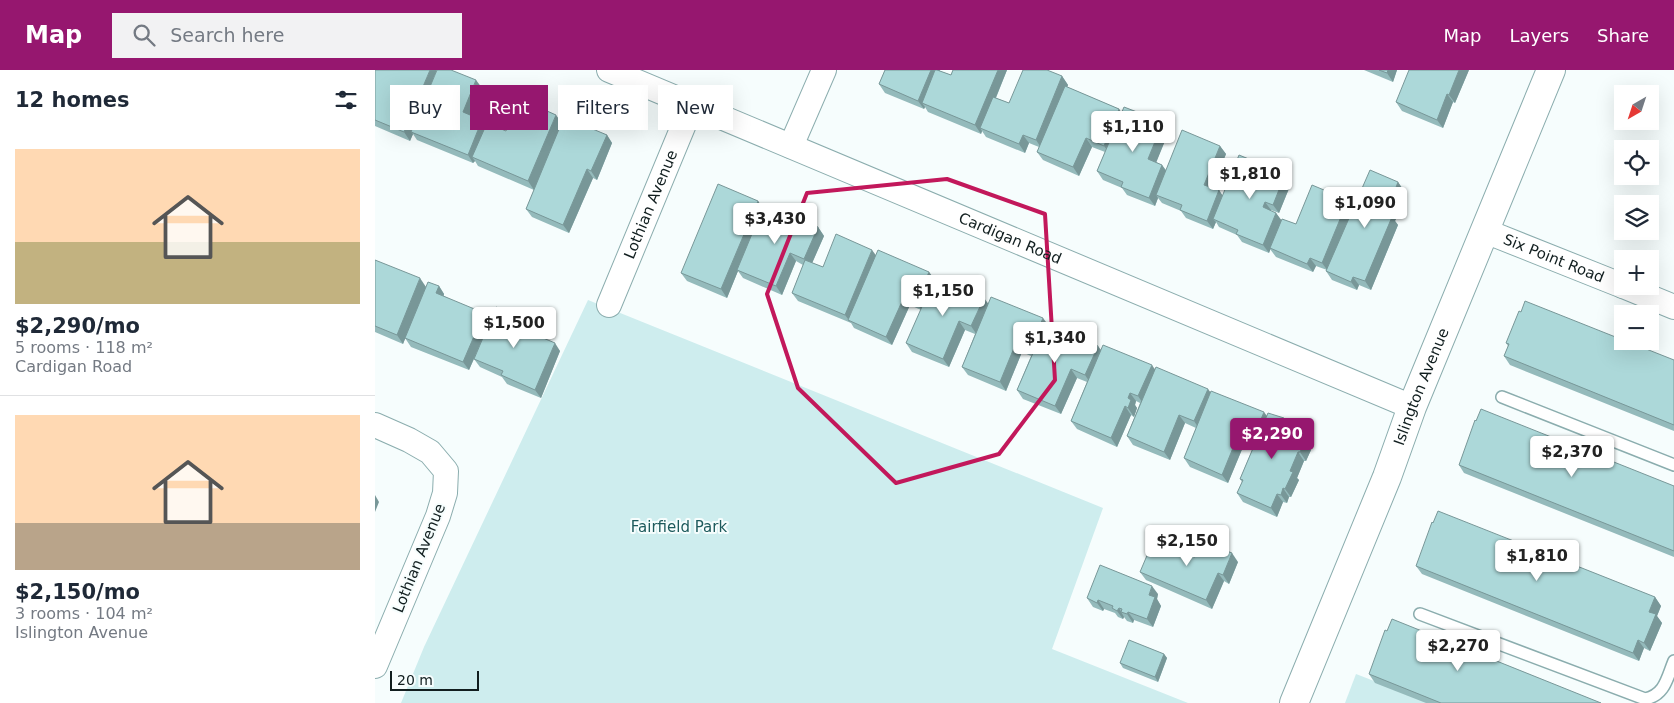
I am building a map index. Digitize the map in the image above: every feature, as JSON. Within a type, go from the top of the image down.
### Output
[{"type":"main road","name":"Islington Avenue","points":[[1294,703],[1387,476],[1412,407],[1551,70]]},
{"type":"street","name":"Cardigan Road","points":[[609,70],[658,90]]},
{"type":"street","points":[[791,146],[824,70]]},
{"type":"street","name":"Cardigan Road","points":[[733,122],[1412,407]]},
{"type":"street","name":"Lothian Avenue","points":[[609,305],[682,130]]},
{"type":"street","name":"Six Point Road","points":[[1485,231],[1614,282]]},
{"type":"street","name":"Six Point Road","points":[[1645,295],[1674,307]]},
{"type":"street","name":"Lothian Avenue","points":[[375,425],[409,440],[430,452],[446,471],[445,493],[437,516],[375,666]]},
{"type":"lane","points":[[1502,397],[1674,465]]},
{"type":"lane","points":[[1420,614],[1645,699],[1659,694],[1674,661]]},
{"type":"highlighted area","points":[[947,179],[1045,214],[1055,380],[999,454],[896,483],[798,388],[767,294],[807,193]]},
{"type":"green space","name":"Fairfield Park","points":[[588,300],[1103,508],[1052,649],[1188,703],[401,703],[424,647]]},
{"type":"green space","points":[[1356,674],[1431,703],[1345,703]]},
{"type":"building","points":[[375,70],[430,70],[424,85],[390,85],[390,126],[375,120]]},
{"type":"building","points":[[437,70],[451,70],[476,80],[474,85],[470,85],[470,95],[463,112],[470,115],[470,130],[478,130],[468,155],[411,132],[412,130],[460,130],[460,85],[431,85]]},
{"type":"building","points":[[885,70],[931,70],[918,101],[879,84]]},
{"type":"building","points":[[935,70],[951,75],[953,70],[998,70],[975,125],[922,103]]},
{"type":"building","points":[[1023,70],[1047,70],[1062,76],[1036,140],[1023,135],[1019,144],[980,128],[993,97],[1009,103]]},
{"type":"building","points":[[1409,70],[1459,70],[1437,120],[1396,102]]},
{"type":"building","points":[[1065,86],[1119,109],[1104,146],[1086,138],[1073,167],[1037,152]]},
{"type":"building","points":[[1124,107],[1163,122],[1148,159],[1162,165],[1149,198],[1121,187],[1123,182],[1097,171]]},
{"type":"building","points":[[548,111],[556,115],[528,181],[472,157],[484,130],[548,130]]},
{"type":"building","points":[[559,130],[595,130],[607,135],[591,171],[587,169],[563,225],[526,209]]},
{"type":"building","points":[[1182,130],[1220,146],[1204,185],[1219,190],[1207,221],[1180,210],[1182,205],[1156,195]]},
{"type":"building","points":[[1239,155],[1278,171],[1277,174],[1284,177],[1273,205],[1265,202],[1263,207],[1276,213],[1263,245],[1236,234],[1238,230],[1213,219]]},
{"type":"building","points":[[1370,170],[1398,182],[1395,190],[1399,191],[1388,215],[1392,217],[1365,281],[1353,277],[1351,282],[1326,271]]},
{"type":"building","points":[[718,184],[758,201],[721,289],[681,273]]},
{"type":"building","points":[[1312,185],[1348,200],[1322,263],[1310,258],[1307,264],[1270,248],[1282,219],[1296,224]]},
{"type":"building","points":[[764,205],[818,227],[804,259],[790,253],[776,286],[737,270]]},
{"type":"building","points":[[836,234],[872,250],[845,315],[792,293],[805,260],[823,267]]},
{"type":"building","points":[[878,250],[929,272],[916,302],[904,297],[886,337],[848,320]]},
{"type":"building","points":[[375,260],[420,278],[397,335],[375,326]]},
{"type":"building","points":[[935,277],[984,298],[971,326],[959,321],[943,359],[906,343]]},
{"type":"building","points":[[428,282],[439,286],[436,293],[484,313],[463,362],[405,338]]},
{"type":"building","points":[[991,297],[1043,318],[1030,349],[1016,343],[1000,382],[962,367]]},
{"type":"building","points":[[1525,301],[1614,336],[1614,350],[1649,350],[1674,360],[1674,425],[1504,356],[1509,344],[1506,343],[1519,311],[1521,312]]},
{"type":"building","points":[[496,307],[533,323],[529,332],[555,343],[535,390],[501,375],[503,371],[474,359]]},
{"type":"building","points":[[1046,323],[1098,346],[1085,375],[1071,369],[1055,406],[1017,390]]},
{"type":"building","points":[[1103,345],[1152,365],[1138,396],[1130,393],[1128,398],[1131,400],[1128,408],[1125,406],[1111,438],[1071,421]]},
{"type":"building","points":[[1156,367],[1208,389],[1194,421],[1179,415],[1164,452],[1127,436]]},
{"type":"building","points":[[1211,391],[1264,412],[1251,444],[1237,438],[1222,475],[1184,458]]},
{"type":"building","points":[[1481,409],[1674,486],[1674,551],[1459,465],[1475,420]]},
{"type":"building","points":[[1268,413],[1307,429],[1302,441],[1305,442],[1300,452],[1298,452],[1290,471],[1293,472],[1281,495],[1277,494],[1271,508],[1237,493],[1243,480],[1240,479]]},
{"type":"building","points":[[1438,511],[1655,597],[1649,612],[1656,614],[1644,643],[1638,640],[1633,653],[1416,566]]},
{"type":"building","points":[[1154,539],[1195,557],[1202,541],[1232,553],[1223,575],[1218,573],[1206,600],[1140,572]]},
{"type":"building","points":[[1100,565],[1152,586],[1149,595],[1155,597],[1147,619],[1128,612],[1127,614],[1121,612],[1122,609],[1119,608],[1117,611],[1112,608],[1113,606],[1098,600],[1097,603],[1087,598]]},
{"type":"building","points":[[1392,619],[1601,703],[1441,703],[1369,674],[1385,630],[1387,631]]},
{"type":"building","points":[[1129,640],[1164,654],[1155,677],[1120,663]]}]
